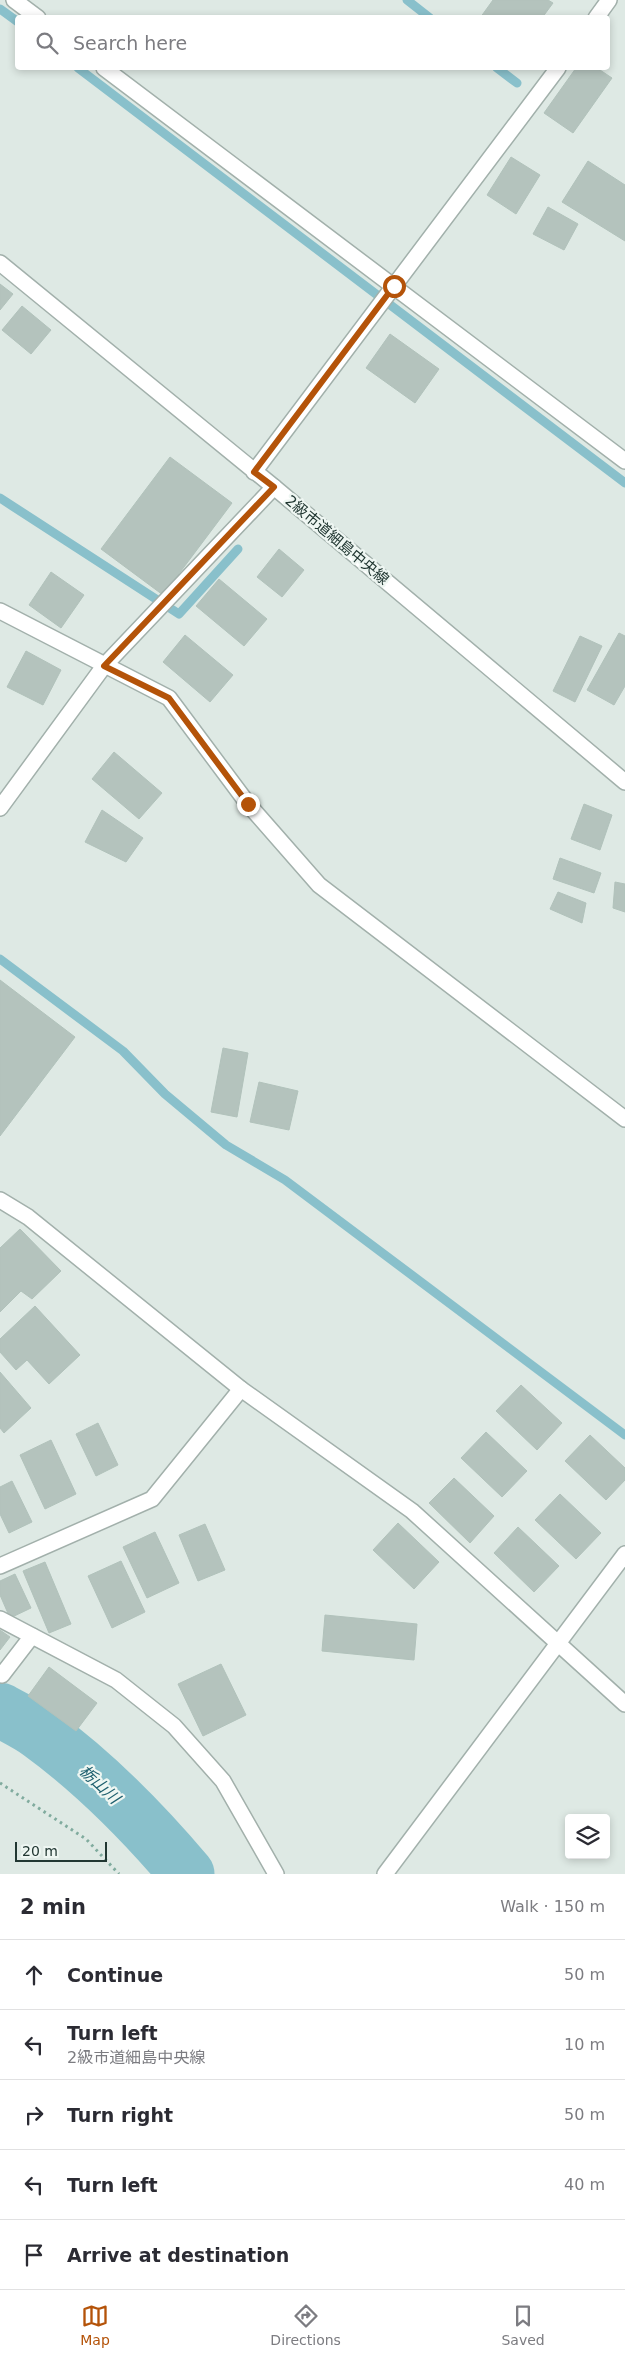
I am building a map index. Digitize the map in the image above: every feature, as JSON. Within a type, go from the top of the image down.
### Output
[{"type":"street","points":[[14,0],[34,15]]},
{"type":"street","points":[[598,15],[609,0]]},
{"type":"street","points":[[107,70],[625,461]]},
{"type":"street","points":[[254,472],[556,70]]},
{"type":"street","name":"2級市道細島中央線","points":[[0,263],[274,487],[625,782]]},
{"type":"street","points":[[0,808],[104,666],[274,487]]},
{"type":"street","points":[[0,611],[169,698],[248,804],[319,884],[625,1119]]},
{"type":"street","points":[[0,1200],[28,1217],[241,1389],[412,1511],[625,1704]]},
{"type":"street","points":[[0,1566],[152,1500],[241,1389]]},
{"type":"street","points":[[385,1874],[625,1554]]},
{"type":"street","points":[[0,1619],[116,1680],[174,1726],[223,1781],[276,1874]]},
{"type":"street","points":[[0,1674],[2,1675],[32,1636]]},
{"type":"path","points":[[0,1783],[86,1839],[119,1874]]},
{"type":"building","points":[[493,0],[548,0],[553,3],[544,15],[482,15]]},
{"type":"building","points":[[575,70],[600,70],[612,78],[573,133],[544,113]]},
{"type":"building","points":[[511,157],[540,175],[516,214],[487,195]]},
{"type":"building","points":[[588,161],[625,185],[625,241],[562,202]]},
{"type":"building","points":[[548,207],[578,224],[564,250],[533,234]]},
{"type":"building","points":[[0,284],[13,294],[0,310]]},
{"type":"building","points":[[22,306],[51,330],[31,354],[2,330]]},
{"type":"building","points":[[390,334],[439,369],[415,403],[366,368]]},
{"type":"building","points":[[170,457],[232,503],[163,595],[101,549]]},
{"type":"building","points":[[279,549],[304,570],[282,597],[257,577]]},
{"type":"building","points":[[51,572],[84,595],[61,628],[29,605]]},
{"type":"building","points":[[219,579],[267,619],[244,646],[196,606]]},
{"type":"building","points":[[619,633],[625,636],[625,686],[614,705],[587,690]]},
{"type":"building","points":[[185,635],[233,675],[210,702],[163,662]]},
{"type":"building","points":[[580,636],[602,646],[575,702],[553,691]]},
{"type":"building","points":[[26,651],[61,670],[43,705],[7,687]]},
{"type":"building","points":[[114,752],[162,793],[139,819],[92,779]]},
{"type":"building","points":[[584,804],[612,815],[600,850],[571,839]]},
{"type":"building","points":[[102,810],[143,838],[126,862],[85,842]]},
{"type":"building","points":[[560,858],[601,873],[594,893],[553,879]]},
{"type":"building","points":[[615,882],[625,884],[625,912],[613,908]]},
{"type":"building","points":[[558,892],[586,903],[582,923],[550,909]]},
{"type":"building","points":[[0,980],[75,1037],[0,1136]]},
{"type":"building","points":[[223,1048],[248,1053],[237,1117],[211,1112]]},
{"type":"building","points":[[259,1082],[298,1091],[289,1130],[250,1122]]},
{"type":"building","points":[[20,1229],[61,1271],[32,1299],[21,1291],[0,1312],[0,1248]]},
{"type":"building","points":[[35,1306],[80,1355],[49,1384],[27,1360],[16,1370],[0,1352],[0,1339]]},
{"type":"building","points":[[0,1372],[31,1408],[4,1433],[0,1428]]},
{"type":"building","points":[[521,1385],[562,1423],[537,1450],[496,1411]]},
{"type":"building","points":[[98,1423],[118,1465],[96,1476],[76,1434]]},
{"type":"building","points":[[486,1432],[527,1471],[502,1497],[461,1458]]},
{"type":"building","points":[[590,1435],[625,1468],[625,1480],[606,1500],[565,1461]]},
{"type":"building","points":[[51,1440],[76,1494],[45,1509],[20,1455]]},
{"type":"building","points":[[454,1478],[494,1516],[470,1543],[429,1503]]},
{"type":"building","points":[[12,1481],[32,1522],[9,1533],[0,1514],[0,1487]]},
{"type":"building","points":[[560,1494],[601,1533],[576,1559],[535,1520]]},
{"type":"building","points":[[398,1523],[439,1562],[414,1589],[373,1550]]},
{"type":"building","points":[[205,1524],[225,1570],[198,1581],[179,1535]]},
{"type":"building","points":[[518,1527],[559,1566],[534,1592],[494,1553]]},
{"type":"building","points":[[155,1532],[179,1583],[147,1598],[123,1547]]},
{"type":"building","points":[[121,1561],[145,1612],[112,1628],[88,1576]]},
{"type":"building","points":[[45,1562],[71,1624],[49,1633],[23,1571]]},
{"type":"building","points":[[15,1574],[31,1608],[10,1618],[0,1595],[0,1581]]},
{"type":"building","points":[[325,1615],[417,1624],[414,1660],[322,1651]]},
{"type":"building","points":[[0,1630],[10,1637],[0,1650]]},
{"type":"building","points":[[221,1664],[246,1715],[203,1736],[178,1684]]},
{"type":"building","points":[[49,1667],[97,1703],[76,1731],[28,1696]]},
{"type":"waterway","points":[[407,0],[426,15]]},
{"type":"waterway","points":[[0,9],[15,20]]},
{"type":"waterway","points":[[81,70],[625,483]]},
{"type":"waterway","points":[[500,70],[517,83]]},
{"type":"waterway","points":[[0,498],[179,614],[238,549]]},
{"type":"waterway","points":[[0,959],[123,1051],[165,1094],[226,1145],[285,1180],[625,1435]]},
{"type":"waterway","name":"栃山川","points":[[0,1710],[35,1730],[60,1748],[99,1781],[136,1817],[187,1874]]},
{"type":"route","points":[[248,804],[169,698],[104,666],[274,487],[254,472],[394,286]]}]
